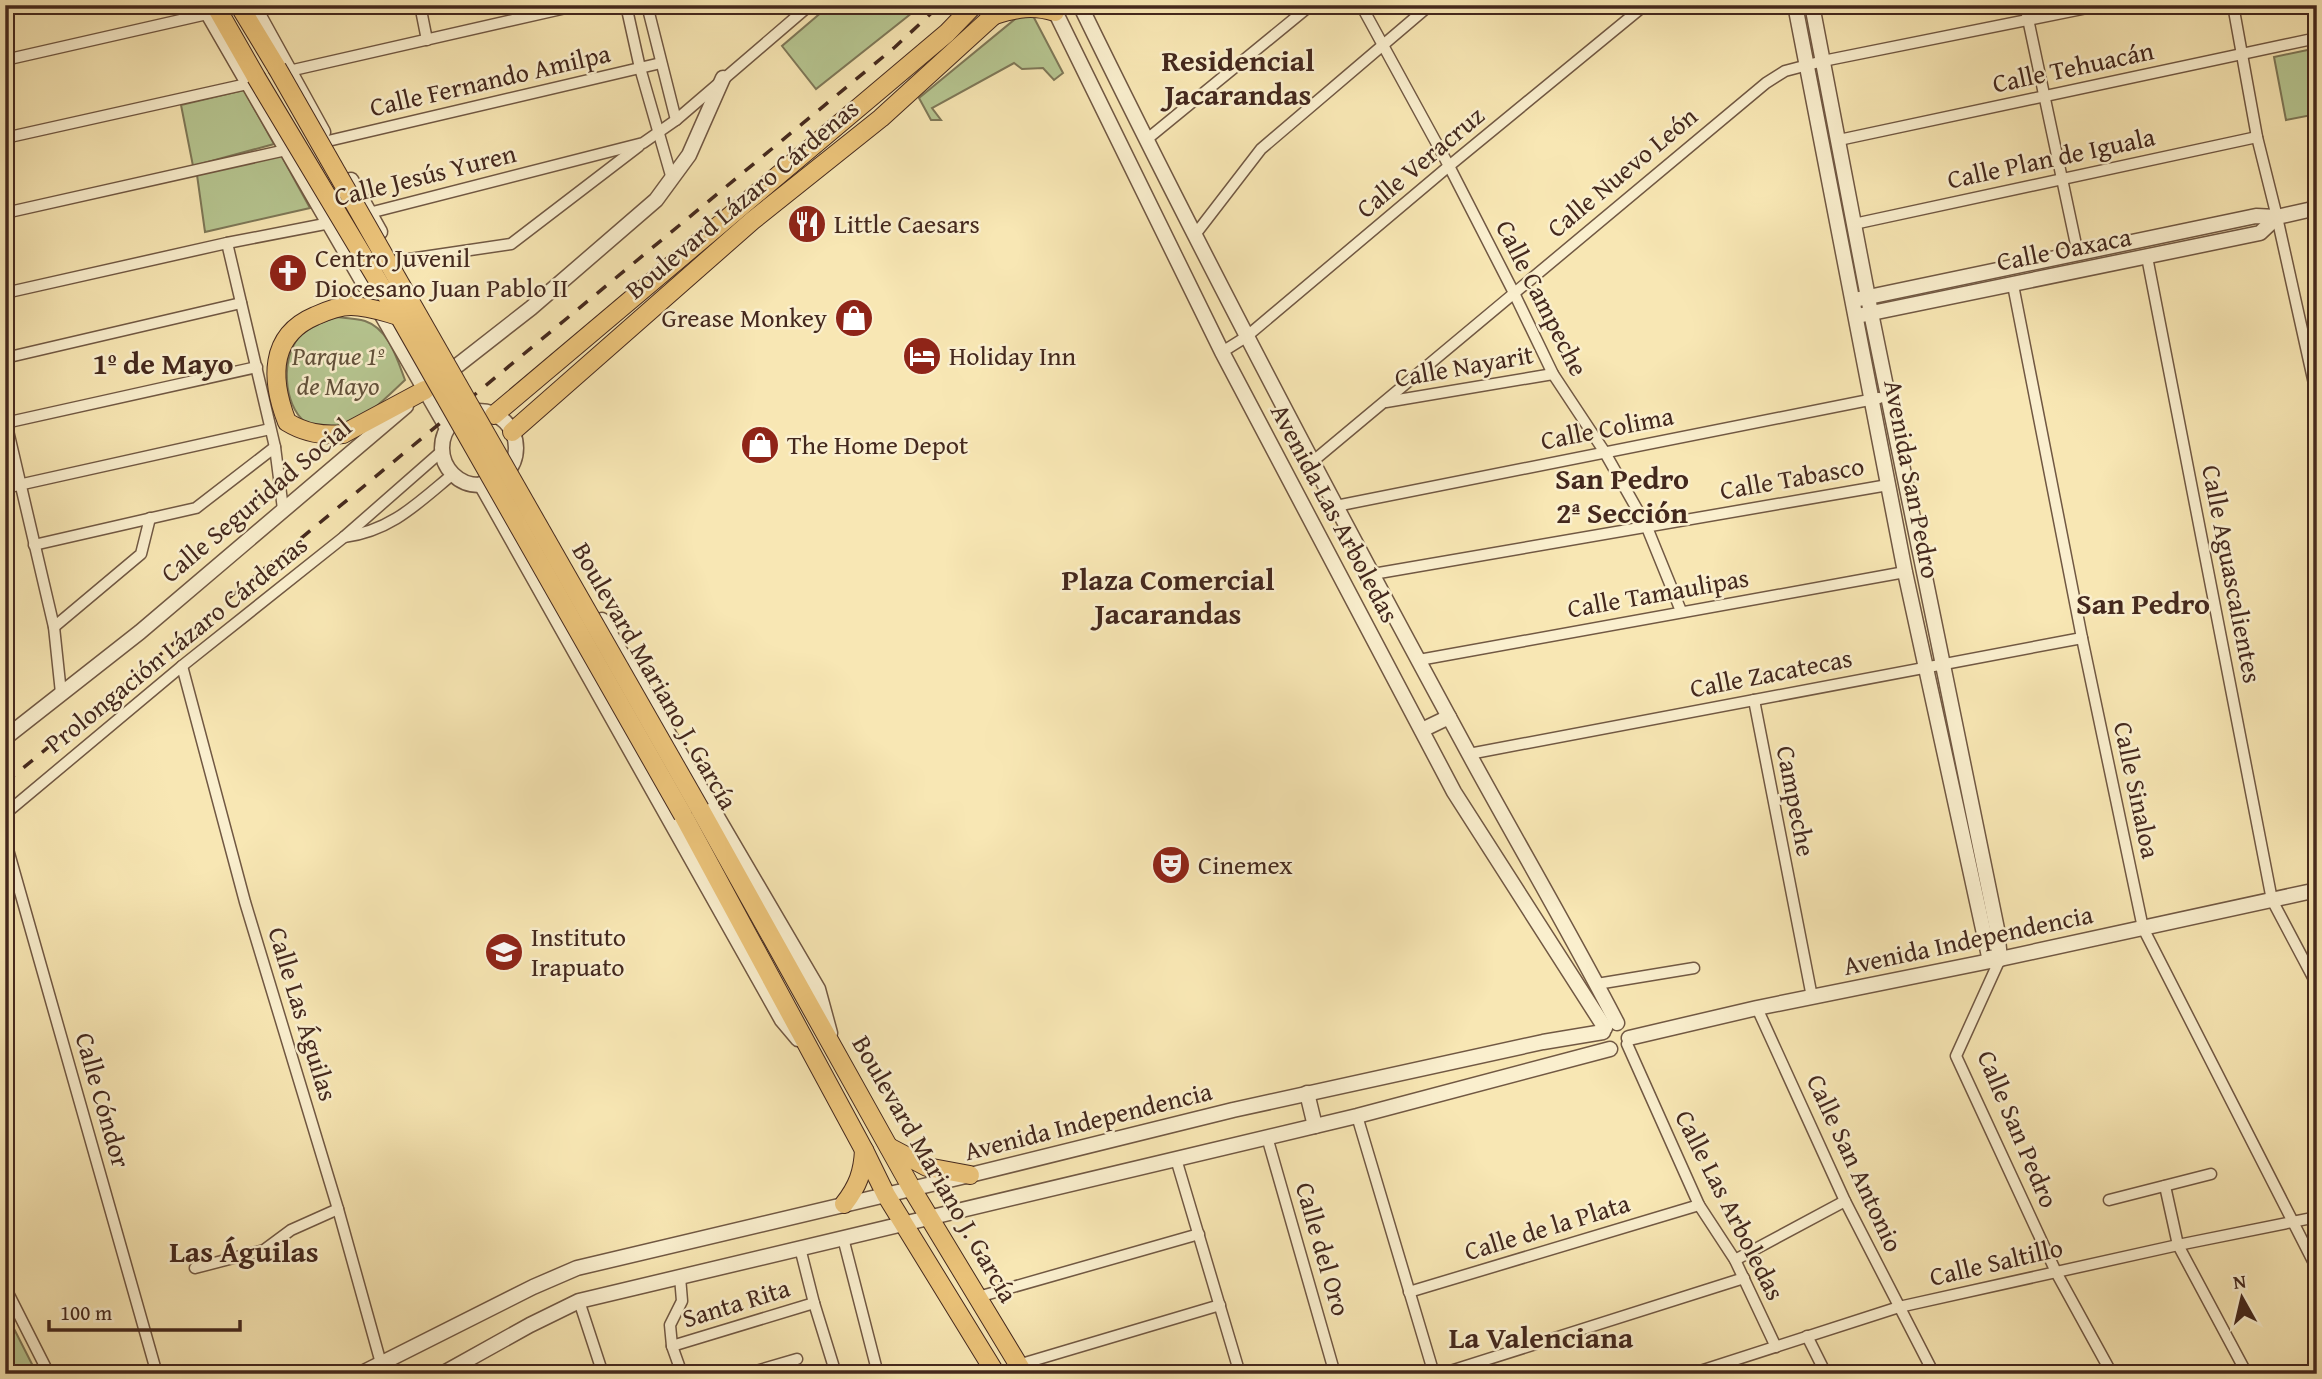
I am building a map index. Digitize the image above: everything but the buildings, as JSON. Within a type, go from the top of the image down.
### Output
[{"type":"main road","name":"Boulevard Mariano J. García","points":[[239,5],[283,69],[692,812],[886,1195],[990,1373]]},
{"type":"main road","name":"Boulevard Lázaro Cárdenas","points":[[486,413],[828,134],[947,33],[974,5]]},
{"type":"main road","points":[[1000,10],[1026,6],[1053,8]]},
{"type":"main road","name":"Boulevard Mariano J. García","points":[[209,8],[399,316],[835,1051],[912,1189],[1021,1369]]},
{"type":"main road","name":"Boulevard Lázaro Cárdenas","points":[[512,432],[752,221],[881,118],[1000,10]]},
{"type":"main road","points":[[816,170],[816,156],[828,134]]},
{"type":"main road","points":[[399,316],[350,306],[325,311],[300,322],[280,348],[275,381],[287,422],[301,430],[325,436],[343,434],[425,390]]},
{"type":"main road","points":[[888,1146],[927,1167],[970,1175]]},
{"type":"main road","points":[[844,1204],[859,1183],[863,1172],[864,1150]]},
{"type":"street","points":[[253,5],[283,69],[370,213],[455,367],[486,413]]},
{"type":"street","points":[[420,5],[427,40]]},
{"type":"street","points":[[283,69],[579,5]]},
{"type":"street","points":[[626,5],[640,68],[672,179]]},
{"type":"street","points":[[647,5],[676,120]]},
{"type":"street","name":"Calle Jesús Yuren","points":[[5,293],[330,223],[643,143],[676,120],[810,5]]},
{"type":"street","name":"Avenida Las Arboledas","points":[[1080,5],[1246,337],[1469,754],[1597,985],[1608,1028]]},
{"type":"street","points":[[1146,140],[1311,5]]},
{"type":"street","name":"Calle Campeche","points":[[1361,5],[1449,166],[1553,374],[1604,451],[1646,525],[1681,611]]},
{"type":"street","points":[[1194,236],[1261,149],[1430,5]]},
{"type":"street","name":"Calle Veracruz","points":[[1222,352],[1246,337],[1645,5]]},
{"type":"street","name":"Avenida San Pedro","points":[[1795,5],[1924,667],[1995,965]]},
{"type":"street","name":"Avenida San Pedro","points":[[1812,5],[1871,313],[1997,929],[1995,965]]},
{"type":"street","points":[[2025,5],[2078,254]]},
{"type":"street","name":"Calle Nuevo León","points":[[1312,461],[1513,291],[1766,83],[1785,71],[2102,5]]},
{"type":"street","points":[[2233,5],[2257,137],[2317,397]]},
{"type":"street","points":[[5,60],[209,8]]},
{"type":"street","name":"Avenida Las Arboledas","points":[[1053,8],[1222,352],[1454,792],[1608,1028]]},
{"type":"street","name":"Calle Tehuacán","points":[[1839,140],[2317,38]]},
{"type":"street","name":"Calle Fernando Amilpa","points":[[328,141],[662,63]]},
{"type":"street","name":"Calle Seguridad Social","points":[[5,737],[140,632],[425,390],[531,308],[656,200],[689,155],[723,78]]},
{"type":"street","points":[[5,138],[252,80],[286,149],[447,428]]},
{"type":"street","points":[[653,111],[672,106]]},
{"type":"street","name":"Calle Plan de Iguala","points":[[1854,224],[2257,137]]},
{"type":"street","points":[[396,261],[510,244],[643,143]]},
{"type":"street","points":[[5,213],[286,149]]},
{"type":"street","name":"Calle Oaxaca","points":[[1852,300],[2256,216],[2277,217],[2317,208]]},
{"type":"street","name":"Calle Oaxaca","points":[[1855,316],[2259,233],[2277,217]]},
{"type":"street","points":[[228,243],[275,447],[283,509]]},
{"type":"street","points":[[2123,243],[2126,261]]},
{"type":"street","points":[[1182,269],[1204,257]]},
{"type":"street","name":"Calle Aguascalientes","points":[[2147,257],[2273,900],[2317,985]]},
{"type":"street","name":"Calle Sinaloa","points":[[2013,285],[2082,638],[2143,928],[2317,1269]]},
{"type":"street","points":[[5,358],[241,303]]},
{"type":"street","points":[[61,693],[54,627],[6,422],[257,367]]},
{"type":"street","name":"Calle Nayarit","points":[[1383,402],[1553,374]]},
{"type":"street","name":"Calle Colima","points":[[1336,506],[1888,396]]},
{"type":"street","points":[[486,413],[501,419],[512,432],[516,449],[511,466],[503,475],[493,482],[471,484],[453,474],[444,460],[442,443],[447,428],[461,416],[486,413]]},
{"type":"street","points":[[5,488],[270,429]]},
{"type":"street","points":[[34,545],[195,508],[275,447]]},
{"type":"street","points":[[344,537],[442,451]]},
{"type":"street","points":[[511,466],[818,989],[835,1051]]},
{"type":"street","points":[[344,537],[379,530],[404,514],[453,474]]},
{"type":"street","points":[[481,484],[782,1020],[815,1059]]},
{"type":"street","name":"Calle Tabasco","points":[[1373,574],[1888,485]]},
{"type":"street","points":[[504,526],[514,511],[534,506]]},
{"type":"street","points":[[54,627],[110,577],[141,554],[150,519]]},
{"type":"street","name":"Prolongación Lázaro Cárdenas","points":[[5,814],[182,666],[344,537]]},
{"type":"street","name":"Calle Tamaulipas","points":[[1419,660],[1905,572]]},
{"type":"street","name":"Calle Zacatecas","points":[[1469,754],[2082,638]]},
{"type":"street","name":"Calle Las Águilas","points":[[182,666],[245,902],[383,1368]]},
{"type":"street","name":"Campeche","points":[[1754,700],[1812,997]]},
{"type":"street","points":[[622,734],[629,736],[644,733],[651,729],[659,716]]},
{"type":"street","points":[[1422,730],[1449,717]]},
{"type":"street","name":"Calle Cóndor","points":[[5,839],[157,1374]]},
{"type":"street","name":"Avenida Independencia","points":[[1628,1041],[1757,1008],[1995,965],[2143,928],[2317,890]]},
{"type":"street","name":"Calle San Pedro","points":[[1995,965],[1956,1056],[2056,1272],[2112,1374]]},
{"type":"street","points":[[1597,985],[1694,968]]},
{"type":"street","name":"Calle San Antonio","points":[[1757,1008],[1844,1201],[1934,1374]]},
{"type":"street","points":[[442,1374],[579,1301],[1357,1116],[1622,1048],[1628,1041],[1626,1027],[1608,1028],[1602,1039],[1610,1049]]},
{"type":"street","name":"Avenida Independencia","points":[[360,1374],[383,1368],[533,1287],[577,1268],[1307,1093],[1608,1028]]},
{"type":"street","name":"Calle Las Arboledas","points":[[1628,1041],[1699,1205],[1735,1260],[1776,1347]]},
{"type":"street","points":[[1485,1055],[1492,1080]]},
{"type":"street","points":[[1307,1093],[1315,1126]]},
{"type":"street","points":[[1357,1116],[1433,1374]]},
{"type":"street","name":"Calle del Oro","points":[[1267,1137],[1335,1374]]},
{"type":"street","points":[[1176,1159],[1240,1374]]},
{"type":"street","points":[[2109,1200],[2211,1174]]},
{"type":"street","points":[[2165,1186],[2178,1245],[2247,1374]]},
{"type":"street","points":[[1735,1260],[1844,1201]]},
{"type":"street","name":"Calle de la Plata","points":[[1409,1292],[1699,1205]]},
{"type":"street","points":[[195,1268],[264,1250],[291,1230],[338,1209]]},
{"type":"street","name":"Calle Saltillo","points":[[1691,1374],[1899,1307],[2317,1217]]},
{"type":"street","points":[[978,1297],[1199,1234]]},
{"type":"street","points":[[843,1238],[878,1374]]},
{"type":"street","points":[[800,1248],[836,1374]]},
{"type":"street","points":[[680,1277],[681,1301],[670,1325],[672,1346],[682,1374]]},
{"type":"street","points":[[1441,1374],[1744,1278]]},
{"type":"street","points":[[5,1287],[49,1374]]},
{"type":"street","points":[[579,1301],[603,1374]]},
{"type":"street","name":"Santa Rita","points":[[672,1346],[814,1303]]},
{"type":"street","points":[[1021,1369],[1220,1305]]},
{"type":"street","points":[[1807,1336],[1826,1374]]},
{"type":"street","points":[[746,1374],[797,1359]]},
{"type":"green space","points":[[830,5],[922,5],[816,89],[782,46]]},
{"type":"green space","points":[[1031,12],[1063,73],[1054,80],[1043,68],[1022,69],[1014,63],[932,108],[941,120],[931,120],[919,98],[1020,15]]},
{"type":"green space","points":[[2317,48],[2317,114],[2286,120],[2274,57]]},
{"type":"green space","points":[[244,90],[274,144],[193,166],[181,105]]},
{"type":"green space","points":[[281,155],[310,208],[205,232],[197,175]]},
{"type":"green space","name":"Parque 1º de Mayo","points":[[336,317],[365,321],[380,331],[391,346],[405,380],[363,417],[345,427],[334,429],[306,423],[298,414],[289,393],[287,368],[293,346],[299,337],[311,328]]},
{"type":"green space","points":[[5,1311],[37,1374],[5,1374]]},
{"type":"railway","points":[[5,783],[895,47],[940,5]]},
{"type":"place","name":"Little Caesars","points":[[807,224]]},
{"type":"place","name":"Centro Juvenil Diocesano Juan Pablo II","points":[[288,273]]},
{"type":"place","name":"Grease Monkey","points":[[854,318]]},
{"type":"place","name":"Holiday Inn","points":[[922,356]]},
{"type":"place","name":"The Home Depot","points":[[760,445]]},
{"type":"place","name":"Cinemex","points":[[1171,865]]},
{"type":"place","name":"Instituto Irapuato","points":[[504,952]]},
{"type":"district","name":"Residencial Jacarandas","points":[[1238,78]]},
{"type":"district","name":"1º de Mayo","points":[[163,364]]},
{"type":"district","name":"San Pedro 2ª Sección","points":[[1622,496]]},
{"type":"district","name":"Plaza Comercial Jacarandas","points":[[1168,597]]},
{"type":"district","name":"San Pedro","points":[[2143,604]]},
{"type":"district","name":"Las Águilas","points":[[244,1252]]},
{"type":"district","name":"La Valenciana","points":[[1541,1338]]}]
